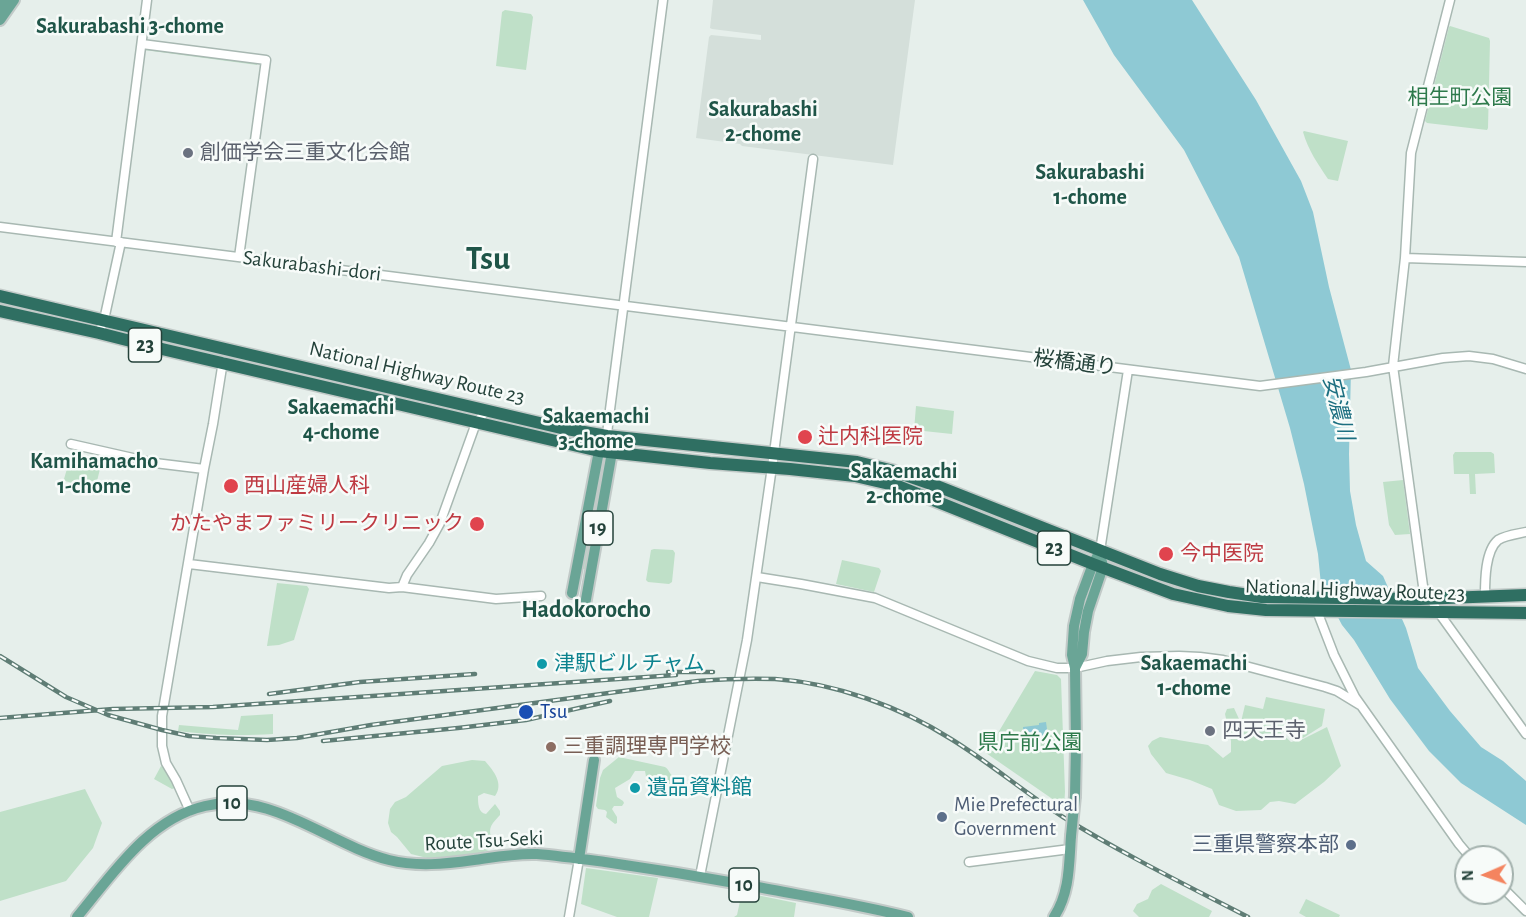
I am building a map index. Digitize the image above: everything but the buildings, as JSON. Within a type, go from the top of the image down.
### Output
[{"type":"highway","name":"National Highway Route 23","points":[[0,296],[101,327],[162,349],[476,423],[606,451],[855,476],[898,486],[1173,594],[1266,610],[1526,613]]},
{"type":"highway","name":"National Highway Route 23","points":[[0,311],[222,348],[561,428],[607,436],[857,462],[894,471],[937,486],[1160,574],[1198,586],[1229,592],[1262,597],[1425,599],[1526,595]]},
{"type":"main road","points":[[0,6],[4,0]]},
{"type":"main road","points":[[0,20],[14,0]]},
{"type":"main road","name":"19","points":[[572,593],[606,451]]},
{"type":"main road","name":"19","points":[[585,605],[606,451]]},
{"type":"main road","points":[[1054,917],[1064,897],[1069,872],[1075,796],[1076,668],[1082,654],[1084,632],[1100,551]]},
{"type":"main road","points":[[579,859],[594,760]]},
{"type":"main road","name":"Route Tsu-Seki","points":[[77,917],[150,835],[190,811],[204,806],[229,803],[241,803],[278,812],[357,850],[412,864],[445,864],[525,854],[579,859],[700,876],[908,917]]},
{"type":"street","points":[[101,327],[118,242],[147,0]]},
{"type":"street","points":[[606,451],[663,0]]},
{"type":"street","points":[[1450,0],[1411,153],[1405,258],[1393,366],[1425,599],[1526,734]]},
{"type":"street","points":[[142,44],[266,60],[239,257]]},
{"type":"street","points":[[700,876],[747,640],[757,577],[813,159]]},
{"type":"street","name":"Sakurabashi-dori","points":[[0,227],[623,305]]},
{"type":"street","points":[[1405,258],[1526,262]]},
{"type":"street","name":"桜橋通り","points":[[623,305],[1267,386],[1443,358],[1469,356],[1493,359],[1526,369]]},
{"type":"street","points":[[190,811],[166,763],[162,746],[162,716],[223,363],[222,348]]},
{"type":"street","points":[[1100,551],[1128,370]]},
{"type":"street","points":[[402,586],[440,523],[476,423],[487,410]]},
{"type":"street","points":[[71,444],[155,463],[204,469]]},
{"type":"street","points":[[1485,596],[1485,573],[1494,544],[1499,539],[1526,532]]},
{"type":"street","points":[[189,564],[388,588],[402,586],[496,599],[541,596]]},
{"type":"street","points":[[757,577],[875,598],[1028,661],[1057,668],[1076,668],[1141,657],[1179,656],[1222,660],[1325,687],[1337,691],[1360,705]]},
{"type":"street","points":[[1319,611],[1334,655],[1360,705],[1460,845]]},
{"type":"street","points":[[969,862],[1070,849]]},
{"type":"street","points":[[569,917],[579,859]]},
{"type":"street","points":[[1514,899],[1526,911]]},
{"type":"shaded area","points":[[713,0],[915,0],[893,165],[696,138],[709,37],[711,35],[761,40],[761,35],[710,28]]},
{"type":"green space","points":[[505,10],[531,14],[533,17],[526,70],[496,66],[502,12]]},
{"type":"green space","name":"相生町公園","points":[[1450,26],[1489,38],[1487,130],[1425,121]]},
{"type":"green space","points":[[148,48],[258,62],[257,65],[144,50]]},
{"type":"green space","points":[[1304,131],[1348,141],[1338,181],[1328,179],[1310,151]]},
{"type":"green space","points":[[916,406],[954,411],[952,434],[914,430]]},
{"type":"green space","points":[[1455,452],[1491,452],[1494,454],[1495,473],[1475,474],[1476,494],[1470,494],[1469,474],[1454,474],[1453,455]]},
{"type":"green space","points":[[74,453],[102,461],[95,489],[65,481],[71,455]]},
{"type":"green space","points":[[1403,480],[1410,534],[1395,535],[1389,525],[1383,482]]},
{"type":"green space","points":[[596,512],[586,569],[583,569],[593,513]]},
{"type":"green space","points":[[651,550],[673,550],[675,553],[672,582],[669,584],[646,580]]},
{"type":"green space","points":[[842,560],[879,568],[881,571],[874,592],[836,584]]},
{"type":"green space","points":[[277,583],[307,586],[309,589],[294,640],[267,646]]},
{"type":"green space","name":"県庁前公園","points":[[1035,671],[1057,675],[1061,679],[1064,807],[986,753]]},
{"type":"green space","points":[[1266,697],[1325,709],[1322,726],[1303,738],[1292,739],[1275,727],[1291,742],[1303,739],[1327,727],[1341,766],[1295,804],[1270,802],[1261,810],[1236,811],[1219,805],[1212,789],[1166,773],[1151,754],[1148,746],[1160,737],[1208,745],[1223,758],[1231,752],[1225,714],[1227,709],[1234,708],[1240,726],[1245,705],[1263,709]]},
{"type":"green space","points":[[273,714],[273,734],[225,735],[178,731],[179,725],[238,730],[241,716]]},
{"type":"green space","points":[[604,742],[605,749],[598,753],[590,752],[590,745]]},
{"type":"green space","points":[[619,757],[665,767],[680,782],[675,788],[652,786],[647,782],[645,771],[635,771],[630,779],[615,788],[617,797],[624,803],[612,809],[617,817],[615,824],[606,817],[605,810],[598,809],[596,806],[603,770]]},
{"type":"green space","points":[[472,760],[485,761],[494,773],[499,787],[495,796],[484,793],[478,796],[481,812],[486,814],[495,804],[500,811],[500,815],[491,827],[493,842],[489,850],[466,858],[427,858],[411,854],[391,832],[388,823],[390,809],[395,802],[406,797],[442,766]]},
{"type":"green space","points":[[161,766],[170,776],[175,788],[172,789],[154,779]]},
{"type":"green space","points":[[85,789],[102,823],[93,848],[66,881],[0,901],[0,812]]},
{"type":"green space","points":[[586,868],[658,878],[649,917],[617,917],[581,904]]},
{"type":"green space","points":[[1161,884],[1212,911],[1209,917],[1139,917],[1133,911],[1137,904],[1148,899],[1152,890]]},
{"type":"green space","points":[[742,892],[796,903],[794,917],[734,917],[737,915]]},
{"type":"green space","points":[[1306,899],[1340,915],[1339,917],[1306,917],[1299,913]]},
{"type":"water","name":"安濃川","points":[[1083,0],[1192,0],[1256,100],[1301,181],[1313,212],[1329,287],[1351,370],[1350,491],[1366,561],[1383,576],[1406,628],[1418,668],[1481,747],[1503,761],[1526,781],[1526,825],[1461,783],[1429,751],[1390,699],[1354,640],[1342,625],[1321,585],[1318,554],[1290,428],[1239,257],[1184,150],[1114,55]]},
{"type":"water","points":[[1046,722],[1048,736],[1024,742],[1023,727]]},
{"type":"railway","points":[[0,656],[66,697],[108,715],[189,736],[267,740],[297,738],[371,725],[698,681],[736,679],[798,681],[867,698],[932,727],[1086,831],[1248,917]]},
{"type":"railway","points":[[668,672],[713,672]]},
{"type":"railway","points":[[269,694],[360,682],[475,674]]},
{"type":"railway","points":[[0,718],[113,709],[213,707],[676,675]]},
{"type":"railway","points":[[323,741],[526,720],[610,701]]},
{"type":"place","name":"創価学会三重文化会館","points":[[188,153]]},
{"type":"place","name":"辻内科医院","points":[[805,437]]},
{"type":"place","name":"西山産婦人科","points":[[231,486]]},
{"type":"place","name":"かたやまファミリークリニック","points":[[477,524]]},
{"type":"place","name":"今中医院","points":[[1166,554]]},
{"type":"place","name":"津駅ビル チャム","points":[[542,664]]},
{"type":"place","name":"Tsu","points":[[526,712]]},
{"type":"place","name":"四天王寺","points":[[1210,731]]},
{"type":"place","name":"三重調理専門学校","points":[[551,747]]},
{"type":"place","name":"遺品資料館","points":[[635,788]]},
{"type":"place","name":"Mie Prefectural Government","points":[[942,817]]},
{"type":"place","name":"三重県警察本部","points":[[1351,845]]},
{"type":"district","name":"Sakurabashi 3-chome","points":[[130,26]]},
{"type":"district","name":"Sakurabashi 2-chome","points":[[763,122]]},
{"type":"district","name":"Sakurabashi 1-chome","points":[[1090,184]]},
{"type":"district","name":"Tsu","points":[[488,259]]},
{"type":"district","name":"Sakaemachi 4-chome","points":[[341,420]]},
{"type":"district","name":"Sakaemachi 3-chome","points":[[596,428]]},
{"type":"district","name":"Kamihamacho 1-chome","points":[[94,474]]},
{"type":"district","name":"Sakaemachi 2-chome","points":[[904,484]]},
{"type":"district","name":"Hadokorocho","points":[[586,610]]},
{"type":"district","name":"Sakaemachi 1-chome","points":[[1194,676]]}]
